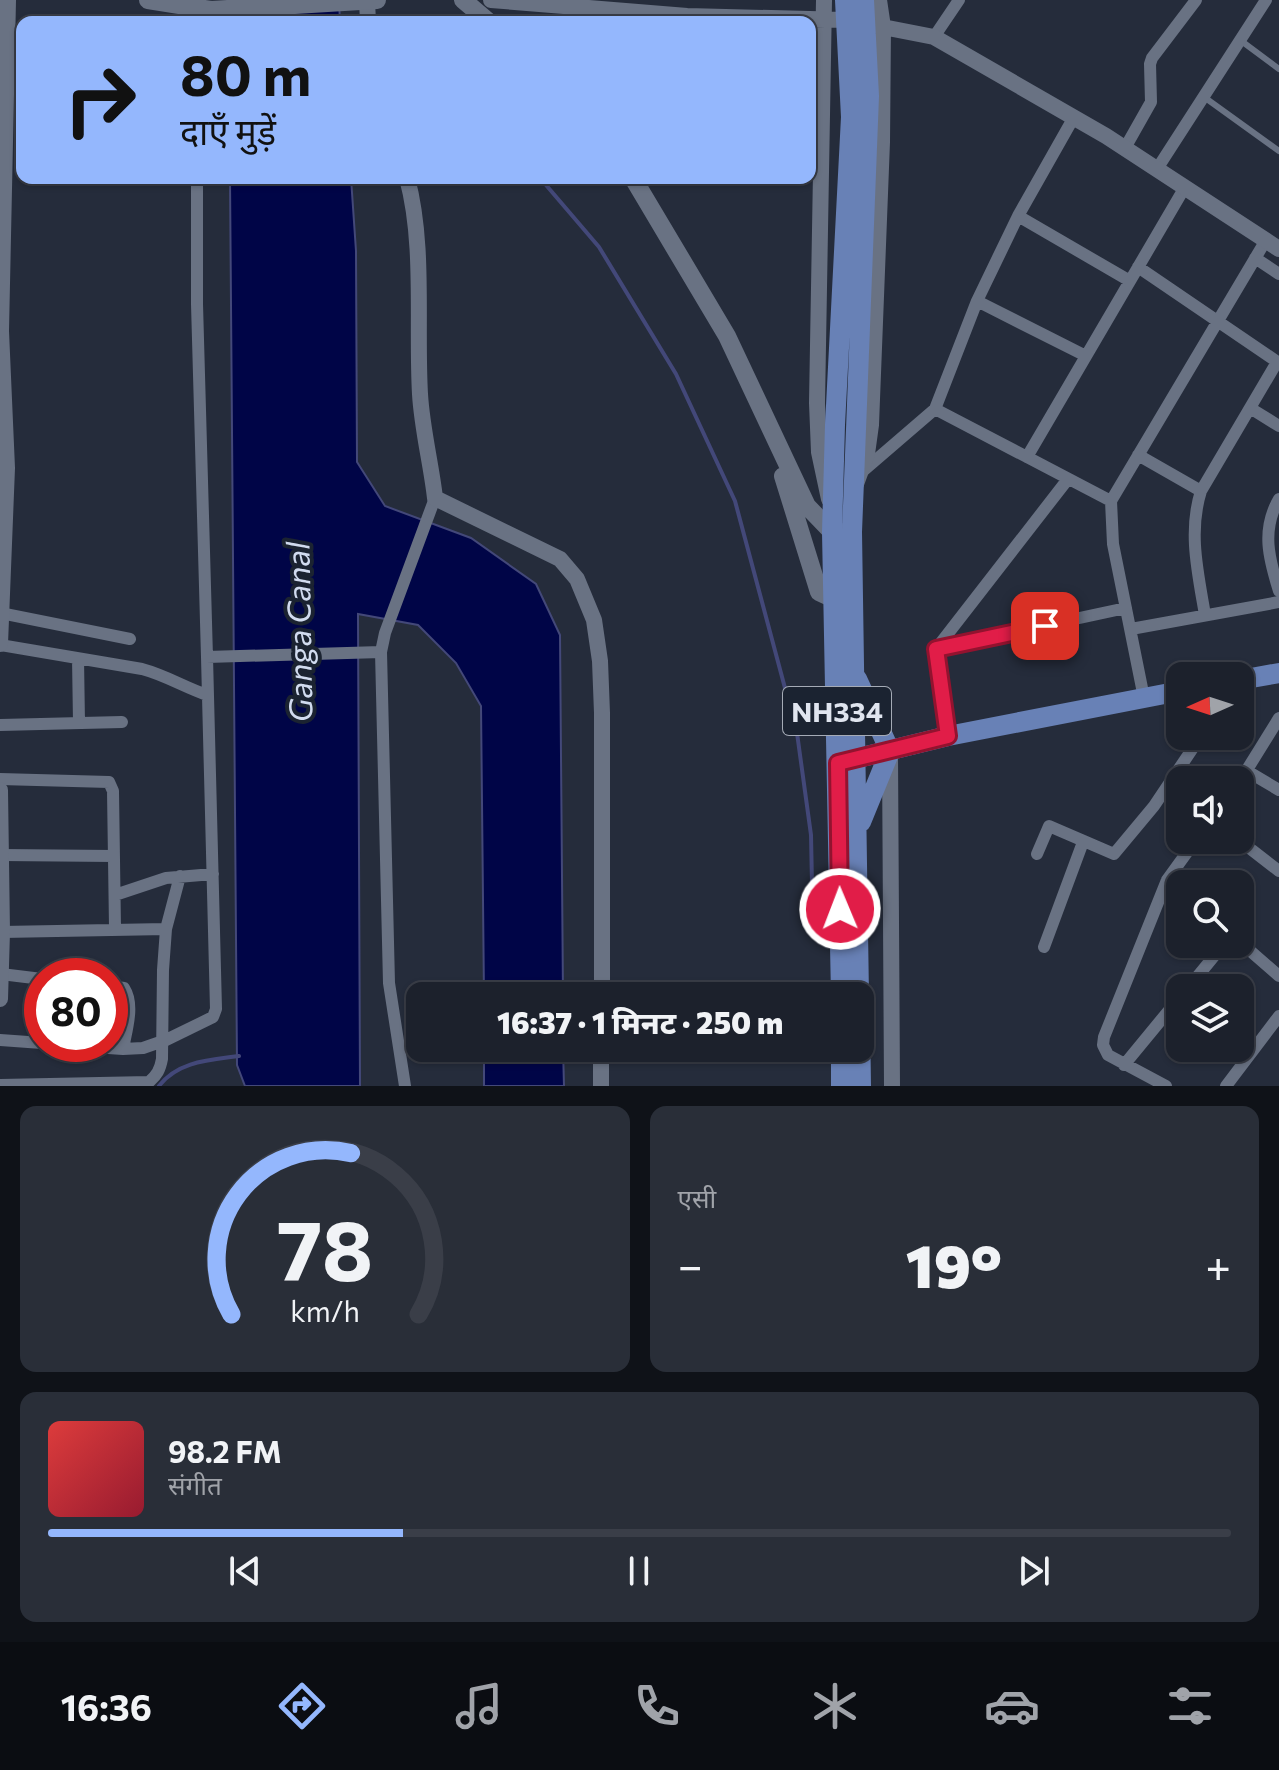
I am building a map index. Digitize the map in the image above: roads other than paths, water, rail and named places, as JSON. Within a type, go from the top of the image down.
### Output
[{"type":"highway","name":"NH334","points":[[842,532],[832,508],[851,117],[845,0]]},
{"type":"highway","name":"NH334","points":[[859,982],[856,833],[847,761],[842,532],[858,480],[856,425],[869,96],[864,0]]},
{"type":"highway","name":"NH334","points":[[841,982],[847,761],[853,671],[843,600]]},
{"type":"highway","points":[[853,671],[890,751],[856,833]]},
{"type":"highway","points":[[1254,677],[1279,673]]},
{"type":"highway","points":[[847,761],[948,736],[1166,694]]},
{"type":"highway","points":[[841,1062],[841,1086]]},
{"type":"highway","points":[[861,1062],[861,1086]]},
{"type":"main road","points":[[148,0],[202,14],[367,1]]},
{"type":"main road","points":[[463,0],[482,16]]},
{"type":"main road","points":[[637,184],[727,336],[807,506],[842,532]]},
{"type":"main road","points":[[770,431],[819,592],[843,600]]},
{"type":"street","points":[[8,0],[1,352],[7,468],[2,518],[0,644],[142,669],[207,695]]},
{"type":"street","points":[[491,0],[632,16]]},
{"type":"street","points":[[824,0],[817,403],[819,452],[832,508]]},
{"type":"street","points":[[858,480],[871,425],[882,142],[883,27],[879,0]]},
{"type":"street","points":[[934,37],[959,0]]},
{"type":"street","points":[[1125,148],[1151,102],[1152,58],[1196,0]]},
{"type":"street","points":[[1157,169],[1266,0]]},
{"type":"street","points":[[816,20],[883,27],[934,37],[1125,148],[1272,244],[1255,258],[1111,501],[1113,544],[1144,698]]},
{"type":"street","points":[[858,480],[935,409],[977,301],[1018,216],[1074,117]]},
{"type":"street","points":[[128,1049],[143,1048],[208,1021],[216,1009],[197,304],[197,184]]},
{"type":"street","points":[[405,1086],[389,983],[381,652],[385,633],[433,505],[423,433],[414,211],[408,184]]},
{"type":"street","points":[[1027,457],[1185,187]]},
{"type":"street","points":[[1018,216],[1130,281]]},
{"type":"street","points":[[1255,258],[1279,274]]},
{"type":"street","points":[[1138,267],[1278,362],[1201,491],[1195,509],[1195,552],[1205,615]]},
{"type":"street","points":[[977,301],[1086,356]]},
{"type":"street","points":[[1250,408],[1279,426]]},
{"type":"street","points":[[935,409],[1111,501]]},
{"type":"street","points":[[1138,455],[1201,491]]},
{"type":"street","points":[[948,736],[936,649],[1068,479]]},
{"type":"street","points":[[1279,499],[1267,533],[1268,558],[1279,591]]},
{"type":"street","points":[[433,505],[560,559],[577,579],[594,620],[600,661],[602,713],[602,982]]},
{"type":"street","points":[[1131,629],[1279,602]]},
{"type":"street","points":[[936,649],[1126,608]]},
{"type":"street","points":[[1,613],[130,639]]},
{"type":"street","points":[[207,657],[362,655],[381,652]]},
{"type":"street","points":[[78,658],[79,723]]},
{"type":"street","points":[[1250,766],[1279,718]]},
{"type":"street","points":[[0,725],[122,722]]},
{"type":"street","points":[[1037,854],[1049,826],[1114,854],[1154,806],[1192,750]]},
{"type":"street","points":[[890,751],[892,1086]]},
{"type":"street","points":[[0,779],[109,782],[113,791],[115,928]]},
{"type":"street","points":[[1254,780],[1279,790]]},
{"type":"street","points":[[0,790],[0,999]]},
{"type":"street","points":[[1044,947],[1083,842]]},
{"type":"street","points":[[1254,852],[1279,871]]},
{"type":"street","points":[[1,863],[114,856]]},
{"type":"street","points":[[115,895],[180,876],[213,874]]},
{"type":"street","points":[[0,1085],[149,1082],[160,1070],[166,929],[180,876]]},
{"type":"street","points":[[1166,882],[1103,1045],[1108,1055],[1166,1086]]},
{"type":"street","points":[[2,932],[166,929]]},
{"type":"street","points":[[1254,954],[1279,976]]},
{"type":"street","points":[[1199,974],[1213,958]]},
{"type":"street","points":[[1,974],[24,977]]},
{"type":"street","points":[[128,997],[128,1018]]},
{"type":"street","points":[[1124,1065],[1166,1014]]},
{"type":"street","points":[[1226,1086],[1279,1016]]},
{"type":"street","points":[[0,1040],[24,1042]]},
{"type":"street","points":[[601,1062],[601,1086]]},
{"type":"lane","points":[[1240,40],[1279,69]]},
{"type":"lane","points":[[1204,97],[1279,151]]},
{"type":"water","points":[[227,0],[339,0],[340,16],[227,16]]},
{"type":"water","name":"Ganga Canal","points":[[230,184],[351,184],[356,251],[357,462],[385,506],[471,538],[536,584],[560,635],[563,982],[484,982],[481,706],[456,663],[418,625],[358,614],[360,1086],[245,1086],[237,1065]]},
{"type":"water","points":[[484,1062],[563,1062],[564,1086],[484,1086]]},
{"type":"waterway","points":[[545,184],[599,247],[676,374],[735,501],[797,733],[811,835],[813,934]]},
{"type":"waterway","points":[[159,1086],[175,1071],[185,1067],[239,1056]]}]
